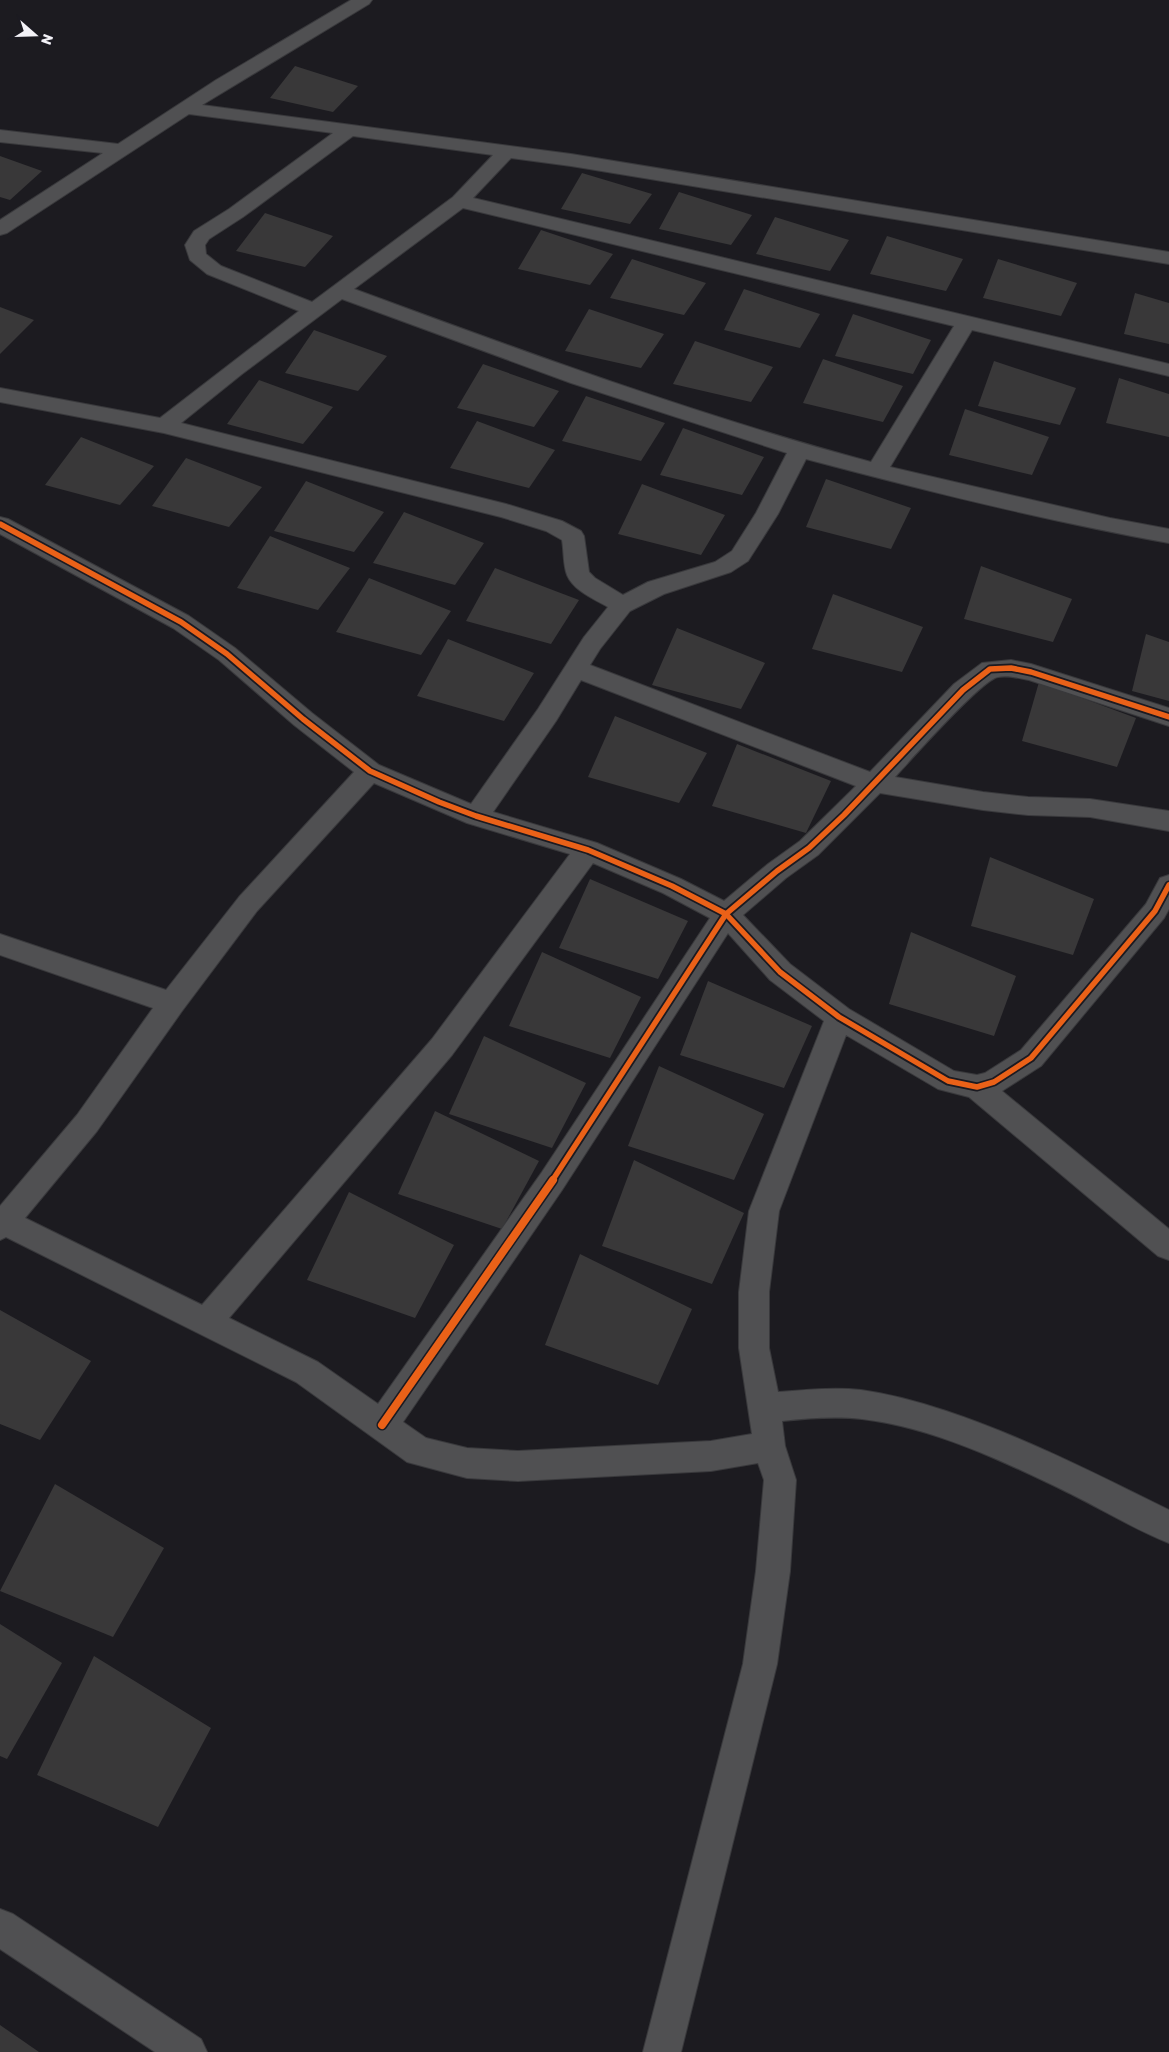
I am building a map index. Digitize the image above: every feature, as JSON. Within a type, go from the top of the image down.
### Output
[{"type":"street","points":[[0,229],[230,79],[364,0]]},
{"type":"street","points":[[185,108],[505,153],[571,160],[1169,258]]},
{"type":"street","points":[[314,310],[214,270],[198,256],[195,245],[201,235],[348,131]]},
{"type":"street","points":[[0,136],[121,150]]},
{"type":"street","points":[[164,426],[235,368],[460,201],[505,153]]},
{"type":"street","points":[[460,201],[1169,370]]},
{"type":"street","points":[[340,291],[578,378],[800,450],[877,471],[1110,525],[1169,536]]},
{"type":"street","points":[[877,471],[966,323]]},
{"type":"street","points":[[0,395],[164,426],[506,511],[554,526],[573,536],[578,574],[587,584],[622,606]]},
{"type":"street","points":[[476,816],[515,763],[592,643],[622,606],[656,588],[723,568],[740,556],[767,514],[800,450]]},
{"type":"street","points":[[0,524],[181,622],[227,654],[303,719],[370,771],[439,802],[476,816],[588,850],[672,886],[726,914],[780,972],[839,1017],[948,1081],[977,1087],[994,1082],[1030,1058],[1111,965],[1162,915],[1169,886]]},
{"type":"street","points":[[382,1425],[552,1181],[726,914],[777,871],[809,848],[963,690],[990,669],[1010,668],[1031,672],[1169,717]]},
{"type":"street","points":[[576,669],[874,783],[983,801],[1028,806],[1090,808],[1169,821]]},
{"type":"street","points":[[370,771],[248,904],[172,1003],[87,1123],[2,1224],[306,1372],[418,1451],[466,1463],[518,1466],[711,1456],[769,1446]]},
{"type":"street","points":[[206,1323],[442,1047],[588,850]]},
{"type":"street","points":[[0,944],[172,1003]]},
{"type":"street","points":[[662,2052],[760,1664],[773,1571],[780,1480],[769,1446],[765,1408],[754,1348],[754,1292],[764,1211],[839,1017]]},
{"type":"street","points":[[977,1087],[1169,1247]]},
{"type":"street","points":[[765,1408],[824,1403],[854,1404],[896,1411],[971,1433],[1060,1472],[1169,1527]]},
{"type":"street","points":[[0,1928],[188,2052]]},
{"type":"building","points":[[295,66],[358,86],[333,112],[270,98]]},
{"type":"building","points":[[0,156],[42,171],[10,200],[0,197]]},
{"type":"building","points":[[582,173],[652,194],[630,224],[561,209]]},
{"type":"building","points":[[679,192],[752,215],[731,245],[659,229]]},
{"type":"building","points":[[265,213],[333,236],[305,267],[236,251]]},
{"type":"building","points":[[775,217],[849,240],[830,271],[756,254]]},
{"type":"building","points":[[541,230],[613,254],[590,285],[518,269]]},
{"type":"building","points":[[887,236],[963,259],[946,291],[870,274]]},
{"type":"building","points":[[632,259],[706,283],[684,315],[610,298]]},
{"type":"building","points":[[998,259],[1077,283],[1061,316],[983,298]]},
{"type":"building","points":[[744,289],[820,314],[800,348],[724,330]]},
{"type":"building","points":[[1135,293],[1169,303],[1169,344],[1124,334]]},
{"type":"building","points":[[0,307],[34,320],[0,354]]},
{"type":"building","points":[[589,309],[664,334],[641,368],[565,351]]},
{"type":"building","points":[[853,314],[931,340],[913,374],[835,356]]},
{"type":"building","points":[[314,330],[387,356],[358,391],[285,373]]},
{"type":"building","points":[[695,341],[773,367],[751,402],[673,384]]},
{"type":"building","points":[[823,359],[903,386],[883,422],[803,403]]},
{"type":"building","points":[[994,361],[1076,388],[1060,425],[978,406]]},
{"type":"building","points":[[483,364],[559,391],[534,427],[457,408]]},
{"type":"building","points":[[1119,378],[1169,394],[1169,437],[1106,423]]},
{"type":"building","points":[[259,380],[333,407],[303,444],[227,424]]},
{"type":"building","points":[[586,396],[665,423],[641,461],[562,441]]},
{"type":"building","points":[[965,409],[1049,437],[1032,475],[949,455]]},
{"type":"building","points":[[477,421],[555,450],[529,488],[450,468]]},
{"type":"building","points":[[683,428],[764,457],[742,495],[660,475]]},
{"type":"building","points":[[81,437],[154,466],[120,505],[45,485]]},
{"type":"building","points":[[186,458],[262,487],[229,527],[152,506]]},
{"type":"building","points":[[826,479],[911,508],[891,549],[806,527]]},
{"type":"building","points":[[306,481],[384,512],[354,552],[274,531]]},
{"type":"building","points":[[642,484],[725,515],[701,555],[618,534]]},
{"type":"building","points":[[404,512],[484,543],[455,585],[373,563]]},
{"type":"building","points":[[270,536],[350,568],[318,610],[237,588]]},
{"type":"building","points":[[981,566],[1072,599],[1053,642],[964,619]]},
{"type":"building","points":[[495,568],[579,600],[551,644],[466,621]]},
{"type":"building","points":[[369,578],[451,611],[421,655],[336,632]]},
{"type":"building","points":[[833,594],[923,627],[902,672],[812,649]]},
{"type":"building","points":[[677,628],[765,663],[741,709],[652,685]]},
{"type":"building","points":[[1146,634],[1169,642],[1169,701],[1132,691]]},
{"type":"building","points":[[448,639],[534,673],[504,721],[417,696]]},
{"type":"building","points":[[1039,682],[1136,718],[1117,767],[1022,741]]},
{"type":"building","points":[[615,716],[707,753],[679,803],[588,777]]},
{"type":"building","points":[[737,744],[831,781],[806,833],[712,806]]},
{"type":"building","points":[[990,857],[1094,899],[1073,955],[971,926]]},
{"type":"building","points":[[590,879],[688,921],[658,979],[559,948]]},
{"type":"building","points":[[911,932],[1016,976],[994,1036],[889,1004]]},
{"type":"building","points":[[542,952],[641,997],[610,1058],[509,1026]]},
{"type":"building","points":[[708,981],[812,1026],[784,1088],[680,1055]]},
{"type":"building","points":[[484,1036],[586,1083],[552,1148],[449,1114]]},
{"type":"building","points":[[659,1066],[764,1114],[734,1180],[628,1146]]},
{"type":"building","points":[[435,1111],[539,1161],[502,1229],[398,1194]]},
{"type":"building","points":[[634,1160],[744,1213],[712,1284],[602,1246]]},
{"type":"building","points":[[349,1192],[454,1245],[415,1318],[307,1280]]},
{"type":"building","points":[[580,1254],[692,1309],[658,1385],[545,1345]]},
{"type":"building","points":[[0,1310],[91,1361],[40,1440],[0,1424]]},
{"type":"building","points":[[55,1484],[164,1548],[113,1637],[0,1591]]},
{"type":"building","points":[[0,1624],[62,1663],[7,1759],[0,1756]]},
{"type":"building","points":[[94,1656],[211,1728],[158,1827],[37,1775]]},
{"type":"building","points":[[0,2025],[39,2052],[0,2052]]},
{"type":"cycle path","points":[[0,524],[181,622],[227,654],[303,719],[370,771],[439,802],[476,816],[588,850],[672,886],[726,914],[780,972],[839,1017],[948,1081],[977,1087],[994,1082],[1031,1058],[1155,911],[1169,885]]},
{"type":"cycle path","points":[[382,1425],[552,1181],[726,914],[777,871],[809,848],[844,815],[963,690],[990,669],[1011,668],[1031,672],[1169,717]]}]
